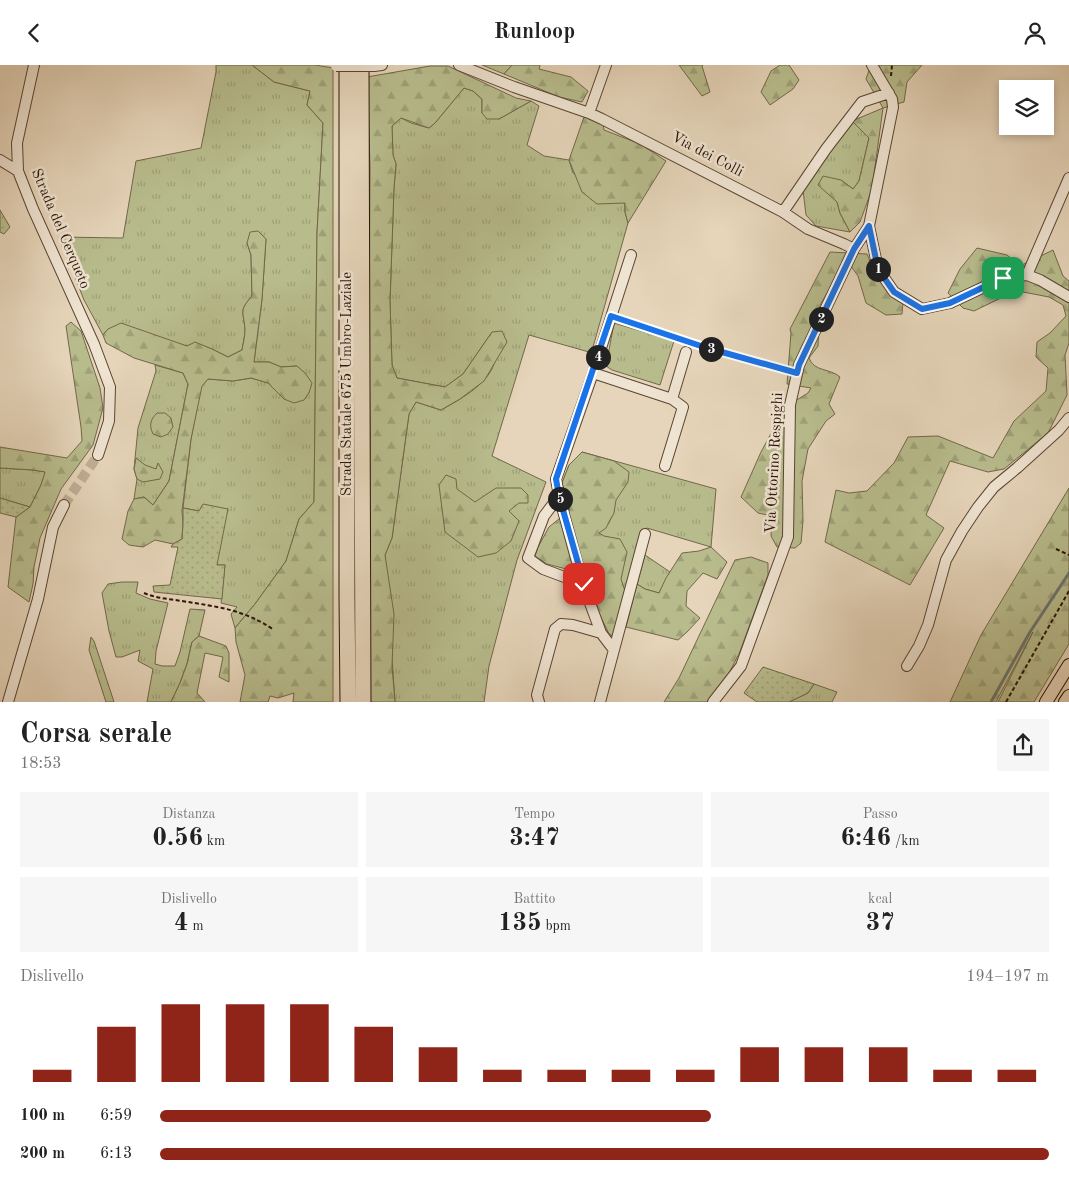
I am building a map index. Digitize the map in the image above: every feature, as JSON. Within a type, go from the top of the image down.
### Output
[{"type":"highway","name":"Strada Statale 675 Umbro-Laziale","points":[[338,65],[348,702]]},
{"type":"highway","name":"Strada Statale 675 Umbro-Laziale","points":[[363,702],[372,65]]},
{"type":"main road","points":[[1046,702],[1069,665]]},
{"type":"main road","points":[[1065,702],[1069,696]]},
{"type":"street","name":"Strada del Cerqueto","points":[[34,65],[17,143],[18,171],[33,209],[94,344],[110,387],[109,421],[98,455]]},
{"type":"street","points":[[338,65],[372,65]]},
{"type":"street","points":[[459,65],[514,87],[589,113],[606,65]]},
{"type":"street","points":[[872,65],[889,93],[893,107],[869,226],[878,269],[894,292],[922,309],[950,303],[1003,278],[1028,275],[1069,297]]},
{"type":"street","points":[[783,212],[826,149],[862,102],[889,93]]},
{"type":"street","name":"Via dei Colli","points":[[589,113],[658,146],[783,212],[808,229],[844,243],[854,249]]},
{"type":"street","points":[[0,160],[18,171]]},
{"type":"street","points":[[1028,275],[1069,178]]},
{"type":"street","name":"Via Ottorino Respighi","points":[[713,702],[741,667],[788,537],[790,405],[799,365],[854,249],[869,226]]},
{"type":"street","points":[[614,650],[601,633],[584,584],[556,479],[631,255]]},
{"type":"street","points":[[672,399],[686,352]]},
{"type":"street","points":[[592,373],[672,399],[683,407],[665,466]]},
{"type":"street","points":[[908,666],[928,625],[946,560],[962,531],[994,487],[1059,430],[1069,418]]},
{"type":"street","points":[[559,496],[544,516],[528,558],[543,569],[584,584]]},
{"type":"street","points":[[8,702],[38,599],[53,527],[64,505]]},
{"type":"street","points":[[600,702],[645,534]]},
{"type":"street","points":[[539,702],[538,695],[555,629],[561,624],[573,625],[601,633]]},
{"type":"path","points":[[611,316],[704,347],[797,373]]},
{"type":"path","points":[[1056,549],[1069,555]]},
{"type":"path","points":[[1006,702],[1069,591]]},
{"type":"path","points":[[144,593],[165,599],[229,609],[243,613],[274,630]]},
{"type":"green space","points":[[216,65],[252,65],[274,82],[310,91],[307,105],[323,123],[317,233],[314,502],[299,519],[286,561],[235,628],[231,614],[237,607],[221,603],[225,565],[217,565],[199,511],[183,508],[191,439],[201,386],[208,379],[233,381],[251,378],[268,383],[284,399],[297,366],[281,367],[269,362],[254,362],[262,299],[266,239],[247,243],[251,255],[252,296],[243,309],[245,330],[242,350],[228,357],[195,343],[187,346],[108,329],[103,335],[84,300],[59,237],[123,238],[136,161],[201,148]]},
{"type":"green space","points":[[252,65],[315,65],[333,68],[333,702],[293,702],[294,693],[278,698],[270,696],[268,702],[240,702],[245,675],[236,642],[235,628],[286,561],[299,519],[314,502],[317,233],[323,123],[307,105],[310,91],[274,82]]},
{"type":"green space","points":[[482,65],[512,65],[504,74]]},
{"type":"green space","points":[[512,65],[540,65],[539,69],[571,77],[588,91],[582,102],[559,97],[504,74]]},
{"type":"green space","points":[[679,65],[703,65],[710,92],[702,96]]},
{"type":"green space","points":[[780,65],[789,65],[799,80],[793,89],[770,105],[761,92],[771,71]]},
{"type":"green space","points":[[871,65],[922,65],[907,82],[904,102],[883,108],[866,79]]},
{"type":"green space","points":[[430,66],[448,66],[516,98],[531,101],[499,119],[487,119],[482,113],[482,99],[473,91],[464,88],[429,128],[401,118],[392,126],[393,155],[396,164],[390,301],[392,365],[397,378],[445,387],[463,374],[492,332],[502,331],[507,342],[484,381],[460,399],[441,410],[416,402],[409,414],[392,538],[385,555],[394,614],[392,666],[395,702],[368,702],[370,166],[367,77]]},
{"type":"green space","points":[[464,88],[473,91],[482,99],[482,113],[499,119],[531,101],[539,106],[527,145],[544,156],[569,160],[573,173],[625,203],[628,223],[593,347],[589,352],[529,335],[492,456],[546,482],[517,560],[489,666],[484,702],[395,702],[385,555],[392,538],[409,414],[416,402],[441,410],[464,397],[485,379],[494,364],[495,357],[492,332],[463,374],[445,387],[397,378],[392,365],[390,301],[396,164],[393,155],[392,126],[401,118],[429,128]]},
{"type":"green space","points":[[883,108],[872,189],[860,222],[850,232],[840,213],[837,202],[818,185],[823,176],[841,180],[853,189],[859,181],[869,138],[852,121]]},
{"type":"green space","points":[[584,117],[603,124],[604,130],[640,144],[666,161],[628,223],[625,203],[597,204],[582,192],[569,160]]},
{"type":"green space","points":[[852,121],[869,138],[859,181],[853,189],[841,180],[837,202],[840,213],[850,232],[816,226],[806,215],[803,190]]},
{"type":"green space","points":[[0,210],[10,227],[4,234],[0,232]]},
{"type":"green space","points":[[258,231],[266,239],[262,299],[254,362],[269,362],[281,367],[297,366],[312,383],[309,393],[304,400],[294,403],[284,399],[268,383],[251,378],[233,381],[208,379],[202,386],[191,439],[182,511],[182,539],[173,544],[155,540],[143,547],[129,545],[122,539],[128,511],[134,499],[144,497],[153,505],[169,481],[188,384],[183,373],[134,358],[106,343],[103,335],[108,329],[121,323],[187,346],[195,342],[228,357],[242,350],[245,330],[243,309],[252,296],[251,255],[247,243],[250,232]]},
{"type":"green space","points":[[977,248],[1007,255],[1020,266],[1053,250],[1063,276],[1069,281],[1069,343],[1065,355],[1067,395],[1048,433],[1004,469],[988,472],[950,461],[926,515],[944,528],[910,585],[825,542],[836,490],[849,493],[867,491],[894,463],[908,437],[938,436],[993,458],[1014,421],[1046,391],[1048,368],[1036,357],[1037,342],[1050,333],[1066,316],[1063,305],[1049,297],[1023,292],[1009,294],[974,311],[963,308],[948,293],[960,269]]},
{"type":"green space","points":[[830,252],[867,254],[877,277],[903,302],[902,314],[886,315],[866,303],[858,276],[851,266],[837,276],[820,305],[818,346],[809,358],[818,368],[832,372],[840,377],[829,404],[835,414],[826,421],[808,449],[802,481],[803,521],[801,543],[795,548],[777,547],[771,536],[772,516],[758,513],[741,497],[775,426],[795,401],[808,393],[811,388],[787,384],[790,329]]},
{"type":"green space","points":[[71,322],[81,331],[100,388],[103,408],[93,445],[61,489],[40,538],[29,602],[8,587],[16,517],[30,507],[45,472],[0,468],[0,447],[67,458],[82,441],[66,326]]},
{"type":"green space","points":[[614,323],[674,341],[660,385],[612,370],[606,366]]},
{"type":"green space","points":[[155,365],[183,373],[188,384],[169,481],[153,505],[144,497],[134,499],[137,479],[134,469],[138,428],[156,371]]},
{"type":"green space","points":[[157,413],[165,413],[171,418],[173,427],[168,434],[161,437],[153,434],[151,423]]},
{"type":"green space","points":[[582,452],[716,489],[711,547],[647,528],[641,532],[613,636],[609,634],[598,611],[562,483],[569,465]]},
{"type":"green space","points":[[582,452],[614,461],[629,472],[628,482],[616,500],[614,513],[606,528],[599,533],[604,536],[620,539],[627,552],[621,579],[625,591],[613,636],[609,634],[598,611],[585,566],[570,570],[547,564],[535,556],[549,527],[570,510],[562,483],[569,465]]},
{"type":"green space","points":[[136,458],[145,465],[156,469],[158,463],[163,472],[160,479],[143,482],[137,479],[134,469]]},
{"type":"green space","points":[[0,468],[46,472],[30,507],[0,498]]},
{"type":"green space","points":[[446,475],[456,479],[457,489],[475,502],[496,488],[521,488],[528,495],[528,503],[519,503],[509,511],[519,521],[511,541],[496,553],[478,557],[445,532],[439,485]]},
{"type":"green space","points":[[1069,488],[1069,644],[1034,702],[998,702],[1033,632],[996,702],[950,702],[981,635]]},
{"type":"green space","points":[[0,498],[30,507],[16,517],[0,513]]},
{"type":"green space","points":[[203,504],[228,509],[217,565],[225,565],[222,599],[154,592],[153,586],[170,585],[178,547],[171,547],[182,539],[183,508],[199,511]]},
{"type":"green space","points":[[711,547],[727,562],[717,579],[703,573],[687,591],[686,606],[700,618],[687,632],[678,640],[626,627],[637,584],[645,589],[659,593],[682,553]]},
{"type":"green space","points":[[645,555],[670,572],[659,593],[645,589],[637,584]]},
{"type":"green space","points":[[751,557],[768,563],[768,575],[739,654],[729,673],[707,702],[664,702],[679,678],[735,560]]},
{"type":"green space","points":[[138,582],[136,593],[150,599],[168,603],[156,651],[155,664],[175,666],[190,609],[205,610],[199,636],[192,642],[187,664],[171,702],[147,702],[153,669],[138,661],[140,650],[122,657],[116,657],[102,593],[108,584]]},
{"type":"green space","points":[[199,636],[226,646],[229,653],[229,682],[219,677],[223,657],[205,653],[197,693],[205,702],[171,702],[187,664],[192,642]]},
{"type":"green space","points":[[91,637],[114,702],[106,702],[89,650]]},
{"type":"green space","points":[[763,667],[814,684],[808,693],[789,702],[757,702],[744,693]]},
{"type":"green space","points":[[814,684],[837,692],[832,702],[789,702],[808,693]]},
{"type":"waterway","points":[[991,702],[1030,632],[1069,573]]},
{"type":"tunnel","points":[[64,505],[98,455]]},
{"type":"route","points":[[584,584],[556,479],[611,316],[704,347],[797,373],[799,365],[854,249],[869,226],[878,269],[894,292],[922,309],[950,303],[1003,278]]}]
